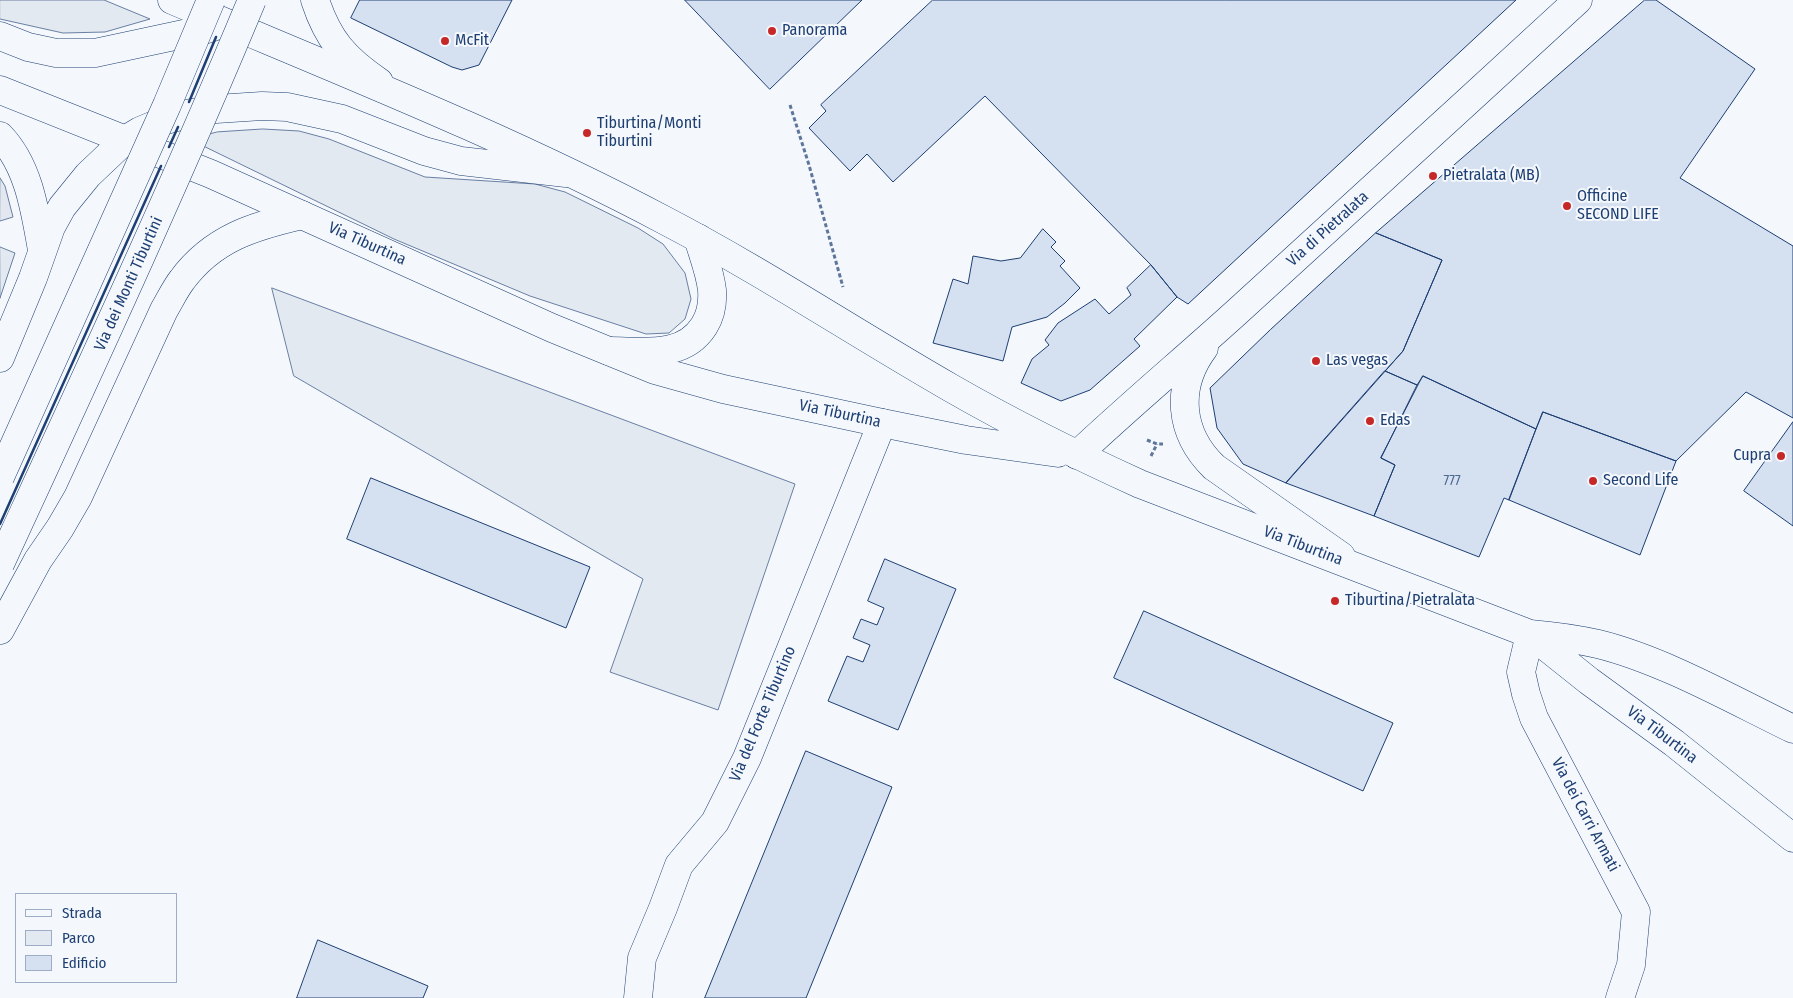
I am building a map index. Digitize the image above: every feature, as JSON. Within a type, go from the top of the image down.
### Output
[{"type":"main road","name":"Via Tiburtina","points":[[172,0],[404,97],[572,174],[698,238],[952,389],[1077,455],[1154,490],[1530,634],[1561,637],[1598,644],[1625,652],[1700,684],[1793,729]]},
{"type":"main road","points":[[0,477],[156,130],[211,0]]},
{"type":"main road","name":"Via dei Monti Tiburtini","points":[[0,564],[135,272],[252,0]]},
{"type":"main road","points":[[0,36],[56,53],[96,53],[207,29],[226,23],[258,0]]},
{"type":"main road","points":[[315,0],[336,45],[365,73],[404,97]]},
{"type":"main road","name":"Via di Pietralata","points":[[1077,455],[1116,418],[1217,330],[1578,0]]},
{"type":"main road","name":"Via Tiburtina","points":[[0,90],[211,174],[552,328],[655,370],[723,389],[966,440],[1077,455]]},
{"type":"main road","name":"Via Tiburtina","points":[[0,358],[33,278],[51,227],[62,207],[88,175],[125,140],[153,125],[190,113],[262,106],[287,107],[342,119],[424,151],[461,161],[572,174]]},
{"type":"main road","points":[[0,136],[11,150],[24,174],[36,213],[42,251]]},
{"type":"main road","points":[[0,630],[38,560],[78,497],[164,310],[182,281],[207,253],[237,234],[263,224],[302,215]]},
{"type":"main road","name":"Via Tiburtina","points":[[608,351],[657,352],[679,348],[698,336],[709,318],[712,305],[712,289],[698,238]]},
{"type":"main road","points":[[1217,330],[1193,364],[1187,385],[1185,410],[1191,437],[1197,448],[1214,467],[1356,566]]},
{"type":"main road","name":"Via del Forte Tiburtino","points":[[638,998],[642,958],[663,908],[678,865],[715,822],[747,758],[882,423]]},
{"type":"main road","name":"Via Tiburtina","points":[[1530,634],[1674,743],[1793,838]]},
{"type":"main road","name":"Via dei Carri Armati","points":[[1530,634],[1521,672],[1532,710],[1636,912],[1631,965],[1620,998]]},
{"type":"path","points":[[790,105],[817,191],[844,289]]},
{"type":"path","points":[[1151,456],[1157,444]]},
{"type":"green space","points":[[0,0],[104,0],[150,19],[105,32],[63,33],[0,19]]},
{"type":"green space","points":[[263,129],[299,131],[329,139],[425,177],[535,184],[565,192],[638,228],[663,244],[685,273],[691,299],[685,319],[669,333],[646,334],[530,296],[394,239],[189,139],[217,132]]},
{"type":"green space","points":[[0,247],[15,253],[0,298]]},
{"type":"green space","points":[[272,288],[795,484],[718,710],[610,672],[643,579],[294,376]]},
{"type":"shaded area","points":[[0,178],[5,186],[13,217],[0,221]]},
{"type":"building","name":"McFit","points":[[360,0],[512,0],[479,65],[462,70],[452,67],[351,18]]},
{"type":"building","name":"Panorama","points":[[685,0],[862,0],[770,89]]},
{"type":"building","points":[[933,0],[1516,0],[1188,304],[1177,297],[1151,265],[985,96],[893,182],[867,154],[850,171],[809,128],[826,111],[821,105]]},
{"type":"building","name":"Officine SECOND LIFE","points":[[1645,0],[1656,0],[1755,69],[1680,178],[1793,246],[1793,418],[1746,392],[1676,461],[1543,412],[1536,429],[1423,376],[1417,385],[1385,371],[1403,351],[1442,260],[1376,233]]},
{"type":"building","points":[[1043,229],[1056,242],[1051,247],[1065,261],[1060,266],[1080,288],[1047,317],[1012,327],[1003,361],[933,343],[953,279],[968,284],[973,256],[1001,261],[1020,258]]},
{"type":"building","name":"Las vegas","points":[[1376,233],[1442,260],[1403,351],[1286,483],[1243,464],[1217,428],[1210,388]]},
{"type":"building","points":[[1151,265],[1177,297],[1134,339],[1140,346],[1090,390],[1061,401],[1021,383],[1032,359],[1049,345],[1045,340],[1058,323],[1095,299],[1109,314],[1131,295],[1127,288]]},
{"type":"building","name":"Edas","points":[[1385,371],[1417,385],[1381,458],[1395,465],[1374,516],[1286,483]]},
{"type":"building","points":[[1423,376],[1536,429],[1509,500],[1504,498],[1479,557],[1374,516],[1395,465],[1381,458]]},
{"type":"building","name":"Second Life","points":[[1543,412],[1676,461],[1640,555],[1509,500]]},
{"type":"building","name":"Cupra","points":[[1793,422],[1793,526],[1744,491]]},
{"type":"building","points":[[371,478],[590,567],[566,628],[347,539]]},
{"type":"building","points":[[885,559],[956,589],[898,730],[828,701],[847,656],[863,662],[870,645],[853,638],[861,619],[877,625],[884,608],[868,601]]},
{"type":"building","points":[[1144,611],[1393,723],[1363,791],[1114,678]]},
{"type":"building","points":[[806,751],[892,787],[806,998],[705,998]]},
{"type":"building","points":[[318,940],[428,986],[423,998],[297,998]]},
{"type":"wall","points":[[189,102],[216,37]]},
{"type":"wall","points":[[169,147],[178,127]]},
{"type":"wall","points":[[0,524],[161,166]]},
{"type":"place","name":"Panorama","points":[[772,31]]},
{"type":"place","name":"McFit","points":[[445,41]]},
{"type":"place","name":"Tiburtina/Monti Tiburtini","points":[[587,133]]},
{"type":"place","name":"Pietralata (MB)","points":[[1433,176]]},
{"type":"place","name":"Officine SECOND LIFE","points":[[1567,206]]},
{"type":"place","name":"Las vegas","points":[[1316,361]]},
{"type":"place","name":"Edas","points":[[1370,421]]},
{"type":"place","name":"Cupra","points":[[1781,456]]},
{"type":"place","name":"Second Life","points":[[1593,481]]},
{"type":"place","name":"Tiburtina/Pietralata","points":[[1335,601]]}]
